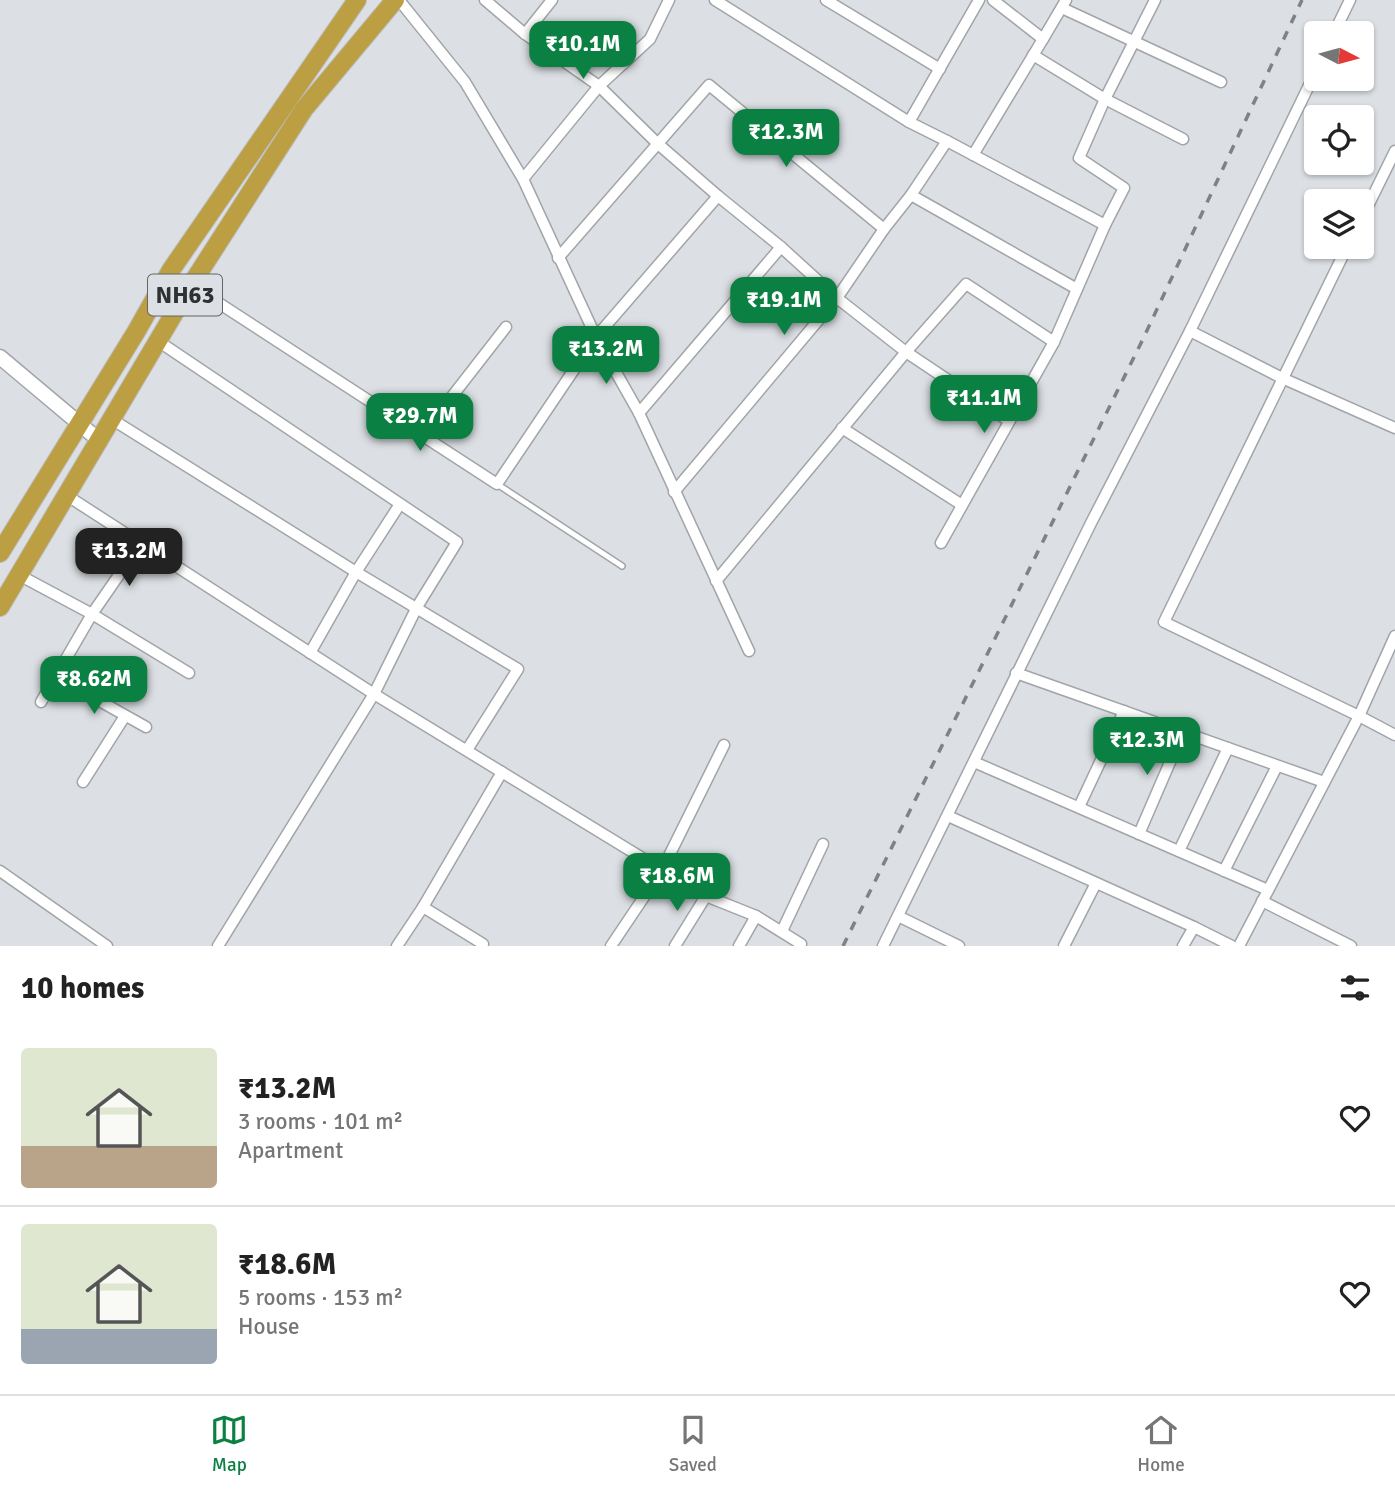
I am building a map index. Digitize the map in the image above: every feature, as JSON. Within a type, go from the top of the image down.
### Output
[{"type":"highway","name":"NH63","points":[[0,553],[130,343],[171,270],[357,0]]},
{"type":"highway","name":"NH63","points":[[0,607],[191,285],[304,109],[397,0]]},
{"type":"street","points":[[397,0],[465,82],[523,179],[596,337],[639,413],[749,651]]},
{"type":"street","points":[[485,0],[525,34],[599,86],[657,143],[838,298],[906,352],[1009,421]]},
{"type":"street","points":[[525,34],[552,0]]},
{"type":"street","points":[[523,179],[599,86],[650,39],[669,0]]},
{"type":"street","points":[[826,0],[940,69]]},
{"type":"street","points":[[909,122],[979,0]]},
{"type":"street","points":[[993,0],[1043,39]]},
{"type":"street","points":[[941,544],[1054,342],[1124,188],[1079,158],[1105,99],[1155,0]]},
{"type":"street","points":[[1340,21],[1350,0]]},
{"type":"street","points":[[717,1],[909,122],[1105,225]]},
{"type":"street","points":[[973,155],[1064,4],[1135,43],[1221,82]]},
{"type":"street","points":[[1033,55],[1105,99],[1183,139]]},
{"type":"street","points":[[558,258],[709,85],[884,229]]},
{"type":"street","points":[[884,946],[1016,673],[1190,331],[1306,91]]},
{"type":"street","points":[[674,492],[838,298],[947,141]]},
{"type":"street","points":[[1374,194],[1395,151]]},
{"type":"street","points":[[911,195],[1077,289]]},
{"type":"street","points":[[191,285],[497,484],[596,337],[718,196]]},
{"type":"street","points":[[639,413],[781,247]]},
{"type":"street","points":[[1341,259],[1164,622],[1395,735]]},
{"type":"street","points":[[716,581],[842,428],[966,284],[1054,342]]},
{"type":"street","points":[[422,435],[506,327]]},
{"type":"street","points":[[1190,331],[1282,378],[1395,428]]},
{"type":"street","points":[[158,341],[457,542],[417,607],[374,694],[218,946]]},
{"type":"street","points":[[0,357],[100,441]]},
{"type":"street","points":[[113,419],[356,572],[518,669],[467,750]]},
{"type":"street","points":[[842,428],[962,505]]},
{"type":"street","points":[[66,495],[374,694],[662,870],[706,896],[757,916],[801,944]]},
{"type":"street","points":[[310,653],[356,572],[400,504]]},
{"type":"street","points":[[41,702],[92,614],[141,543]]},
{"type":"street","points":[[19,575],[92,614],[189,673]]},
{"type":"street","points":[[1239,946],[1359,716],[1395,636]]},
{"type":"street","points":[[1016,673],[1324,782]]},
{"type":"street","points":[[57,677],[146,727]]},
{"type":"street","points":[[1079,807],[1124,711]]},
{"type":"street","points":[[83,782],[125,716]]},
{"type":"street","points":[[1139,834],[1183,732]]},
{"type":"street","points":[[611,946],[662,870],[724,745]]},
{"type":"street","points":[[1180,851],[1228,748]]},
{"type":"street","points":[[974,762],[1224,871],[1351,946]]},
{"type":"street","points":[[1224,871],[1278,766]]},
{"type":"street","points":[[397,946],[423,907],[502,772]]},
{"type":"street","points":[[948,816],[1194,926],[1232,946]]},
{"type":"street","points":[[782,931],[824,844]]},
{"type":"street","points":[[0,871],[107,946]]},
{"type":"street","points":[[1064,946],[1096,883]]},
{"type":"street","points":[[675,946],[706,896]]},
{"type":"street","points":[[423,907],[483,944]]},
{"type":"street","points":[[739,946],[757,916]]},
{"type":"street","points":[[898,916],[959,946]]},
{"type":"street","points":[[1183,946],[1194,926]]},
{"type":"lane","points":[[497,484],[622,566]]},
{"type":"railway","points":[[843,946],[1143,339],[1302,0]]}]
